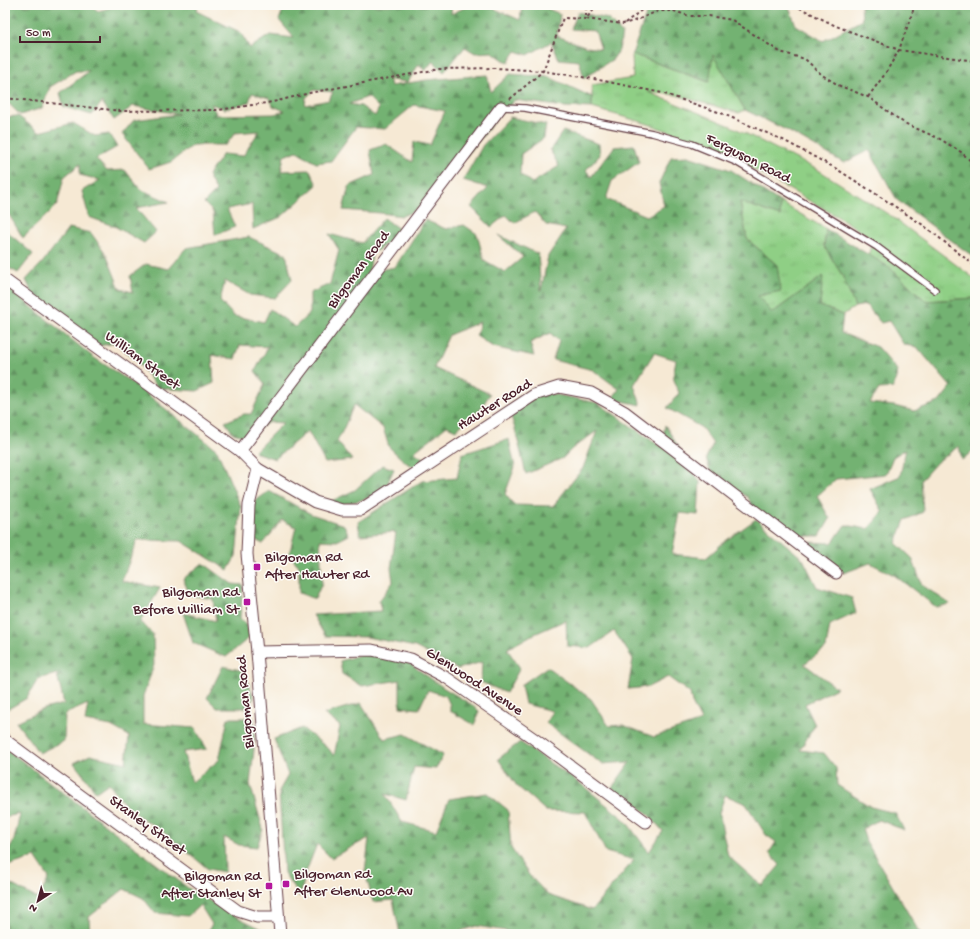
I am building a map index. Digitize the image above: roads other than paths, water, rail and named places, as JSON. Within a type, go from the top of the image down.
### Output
[{"type":"street","name":"Bilgoman Road","points":[[240,451],[501,107]]},
{"type":"street","name":"William Street","points":[[5,280],[240,451],[258,469]]},
{"type":"street","name":"Hawter Road","points":[[258,469],[316,502],[342,510],[360,510],[534,395],[559,387],[590,393],[625,412],[836,573]]},
{"type":"street","name":"Bilgoman Road","points":[[258,469],[249,505],[247,554],[257,652],[280,934]]},
{"type":"street","name":"Glenwood Avenue","points":[[257,652],[372,650],[411,658],[447,678],[533,738],[646,822]]},
{"type":"street","name":"Stanley Street","points":[[5,740],[238,911],[257,917],[278,917]]},
{"type":"lane","name":"Ferguson Road","points":[[501,107],[525,108],[652,133],[692,144],[736,162],[877,247],[935,290]]},
{"type":"place","name":"Bilgoman Rd After Hawter Rd","points":[[257,567]]},
{"type":"place","name":"Bilgoman Rd Before William St","points":[[247,602]]},
{"type":"place","name":"Bilgoman Rd After Glenwood Av","points":[[286,884]]},
{"type":"place","name":"Bilgoman Rd After Stanley St","points":[[269,886]]}]
